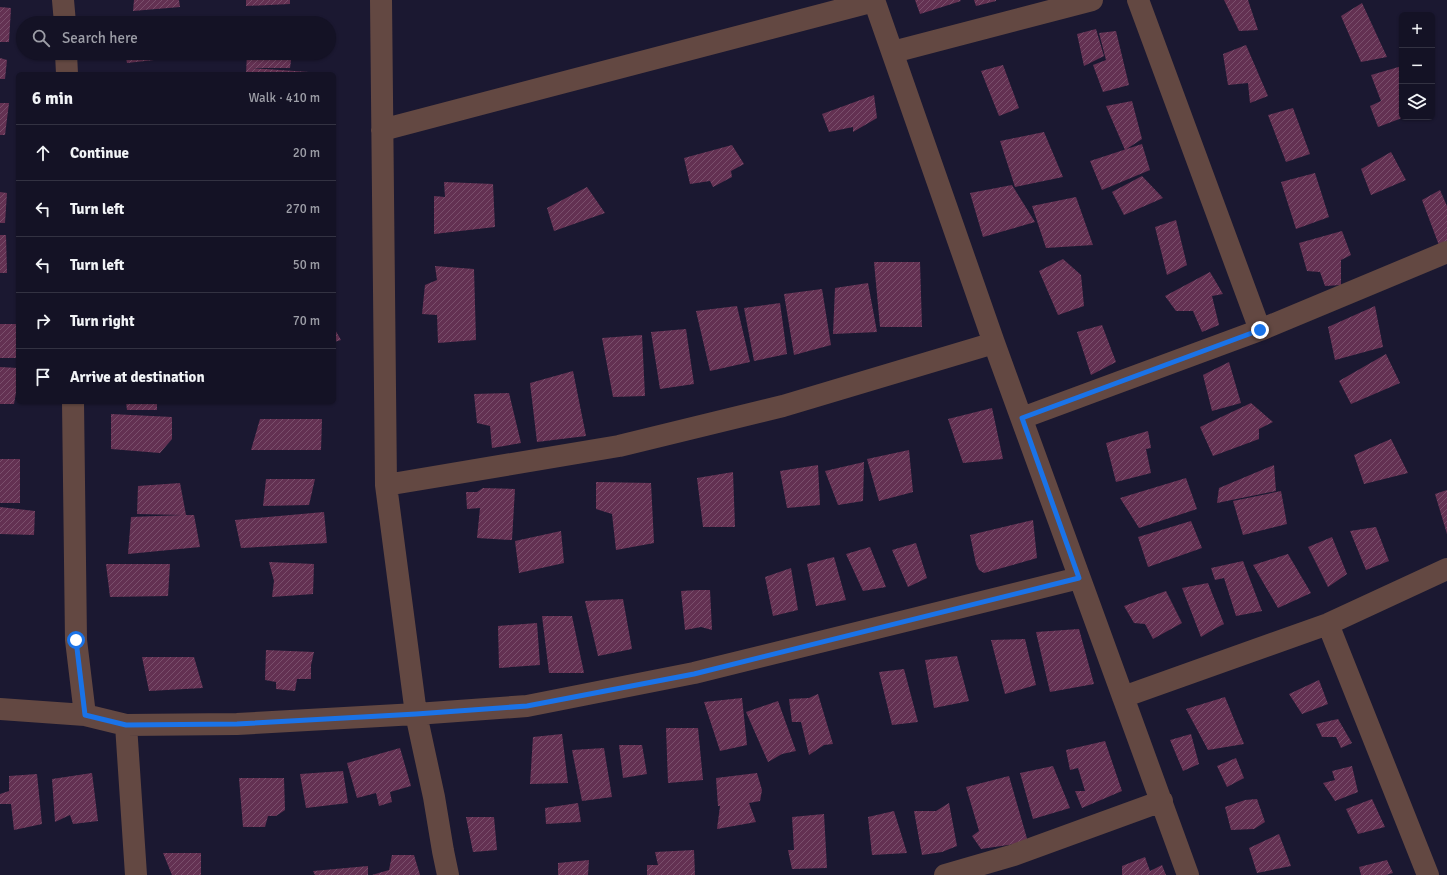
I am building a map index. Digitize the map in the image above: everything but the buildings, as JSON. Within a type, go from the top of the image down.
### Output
[{"type":"street","points":[[63,0],[64,16]]},
{"type":"street","points":[[381,0],[386,485],[416,714],[434,797],[448,875]]},
{"type":"street","points":[[382,130],[874,0],[994,343],[1188,875]]},
{"type":"street","points":[[893,52],[1092,0]]},
{"type":"street","points":[[1138,0],[1260,330]]},
{"type":"street","points":[[67,60],[68,72]]},
{"type":"street","points":[[1022,418],[1260,330],[1447,252]]},
{"type":"street","points":[[386,485],[619,446],[783,406],[994,343]]},
{"type":"street","points":[[73,404],[76,640],[85,715]]},
{"type":"street","points":[[1123,696],[1328,624],[1447,569]]},
{"type":"street","points":[[0,709],[85,715],[126,725],[237,724],[527,706],[694,674],[1079,578]]},
{"type":"street","points":[[1328,624],[1428,875]]},
{"type":"street","points":[[126,725],[136,875]]},
{"type":"street","points":[[945,875],[1014,855],[1162,801]]},
{"type":"route","points":[[76,640],[85,715],[126,725],[237,724],[416,714],[527,706],[694,674],[1079,578],[1022,418],[1260,330]]}]
